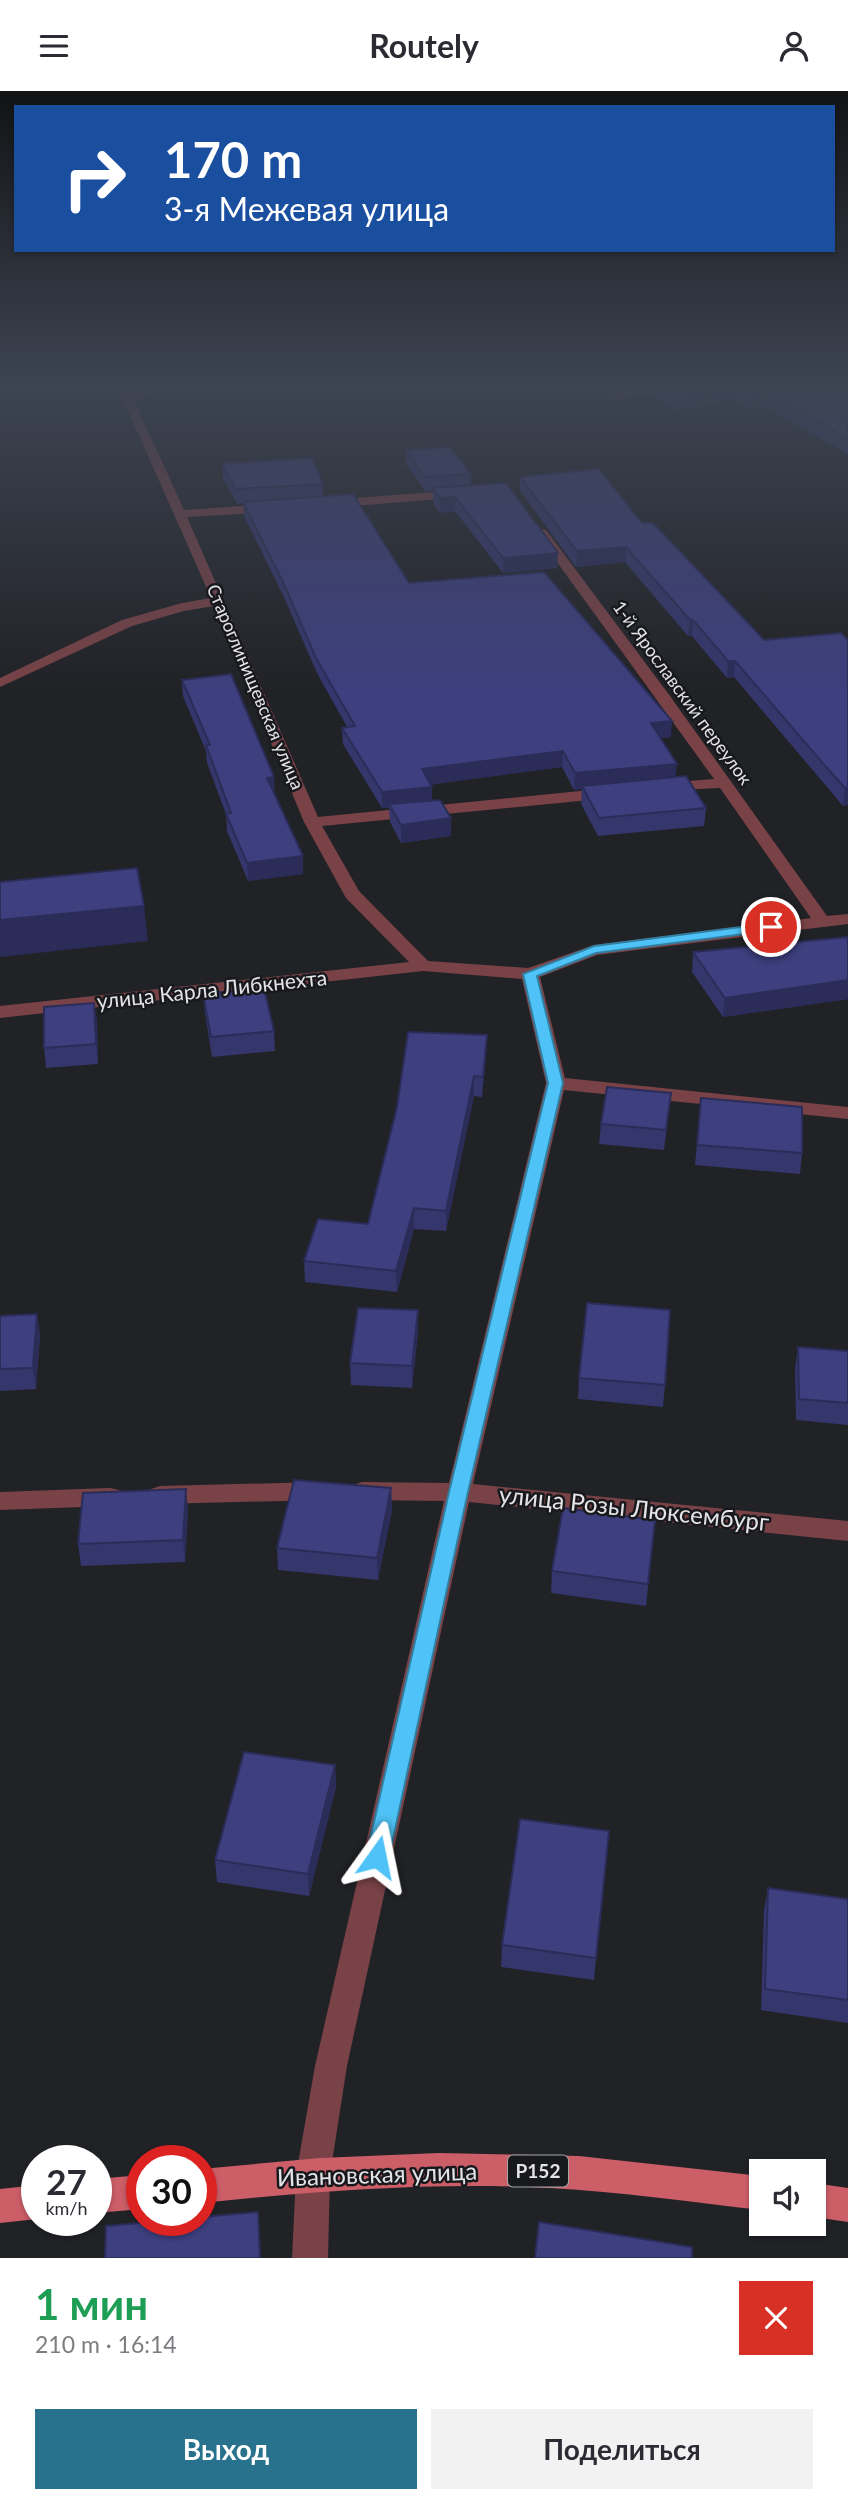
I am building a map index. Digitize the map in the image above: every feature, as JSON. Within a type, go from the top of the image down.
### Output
[{"type":"main road","name":"Ивановская улица","points":[[217,2184],[313,2175],[519,2170],[696,2184],[749,2191]]},
{"type":"main road","points":[[826,2202],[848,2205]]},
{"type":"main road","points":[[0,2206],[21,2204]]},
{"type":"street","name":"Староглинищевская улица","points":[[167,489],[218,600],[312,822],[352,894],[423,966]]},
{"type":"street","points":[[317,505],[468,494]]},
{"type":"street","points":[[178,514],[289,506]]},
{"type":"street","name":"1-й Ярославский переулок","points":[[534,524],[665,699],[821,921]]},
{"type":"street","points":[[0,683],[127,623],[218,600]]},
{"type":"street","points":[[312,822],[723,783]]},
{"type":"street","points":[[310,2258],[313,2175],[331,2066],[459,1492],[556,1083],[530,974],[594,950],[848,919]]},
{"type":"street","name":"улица Карла Либкнехта","points":[[0,1012],[423,966],[530,974]]},
{"type":"street","points":[[556,1083],[848,1112]]},
{"type":"street","name":"улица Розы Люксембург","points":[[0,1501],[306,1490],[459,1492],[848,1531]]},
{"type":"building","points":[[434,489],[511,489],[558,553],[503,558],[455,497],[440,498]]},
{"type":"building","points":[[529,489],[615,489],[642,523],[653,523],[764,640],[841,633],[848,640],[848,788],[827,768],[735,661],[728,661],[626,547],[577,551]]},
{"type":"building","points":[[353,494],[409,583],[544,572],[672,721],[651,723],[677,764],[575,773],[563,751],[422,769],[432,787],[382,792],[342,728],[355,726],[316,658],[283,582],[243,502]]},
{"type":"building","points":[[231,674],[274,777],[267,778],[303,856],[247,863],[226,814],[231,813],[206,745],[210,745],[182,680]]},
{"type":"building","points":[[686,776],[706,808],[599,818],[582,786]]},
{"type":"building","points":[[440,800],[451,818],[401,825],[389,804]]},
{"type":"building","points":[[137,868],[144,906],[0,920],[0,882]]},
{"type":"building","points":[[848,937],[848,980],[725,998],[693,952]]},
{"type":"building","points":[[264,988],[274,1031],[211,1037],[203,994]]},
{"type":"building","points":[[94,1003],[96,1044],[44,1048],[44,1007]]},
{"type":"building","points":[[408,1032],[487,1035],[483,1077],[474,1076],[446,1211],[414,1208],[396,1271],[304,1261],[318,1219],[368,1224],[397,1107]]},
{"type":"building","points":[[607,1087],[671,1093],[666,1130],[601,1124]]},
{"type":"building","points":[[701,1098],[802,1107],[802,1153],[697,1145]]},
{"type":"building","points":[[587,1303],[670,1310],[665,1385],[579,1378]]},
{"type":"building","points":[[358,1308],[418,1310],[412,1366],[350,1363]]},
{"type":"building","points":[[37,1314],[33,1368],[0,1369],[0,1316]]},
{"type":"building","points":[[798,1347],[848,1351],[848,1403],[799,1399]]},
{"type":"building","points":[[294,1480],[391,1488],[377,1558],[277,1548]]},
{"type":"building","points":[[186,1489],[183,1540],[78,1544],[83,1493]]},
{"type":"building","points":[[563,1508],[655,1520],[648,1584],[552,1571]]},
{"type":"building","points":[[244,1752],[335,1765],[308,1874],[215,1860]]},
{"type":"building","points":[[520,1819],[609,1831],[596,1958],[502,1945]]},
{"type":"building","points":[[768,1888],[848,1899],[848,2000],[765,1989]]},
{"type":"building","points":[[258,2212],[260,2258],[105,2258],[106,2236],[112,2236],[112,2225],[126,2224],[126,2236],[217,2236],[217,2216]]},
{"type":"building","points":[[539,2222],[692,2247],[692,2258],[535,2258]]},
{"type":"route","points":[[377,1857],[459,1492],[556,1083],[530,974],[594,950],[771,927]]}]
